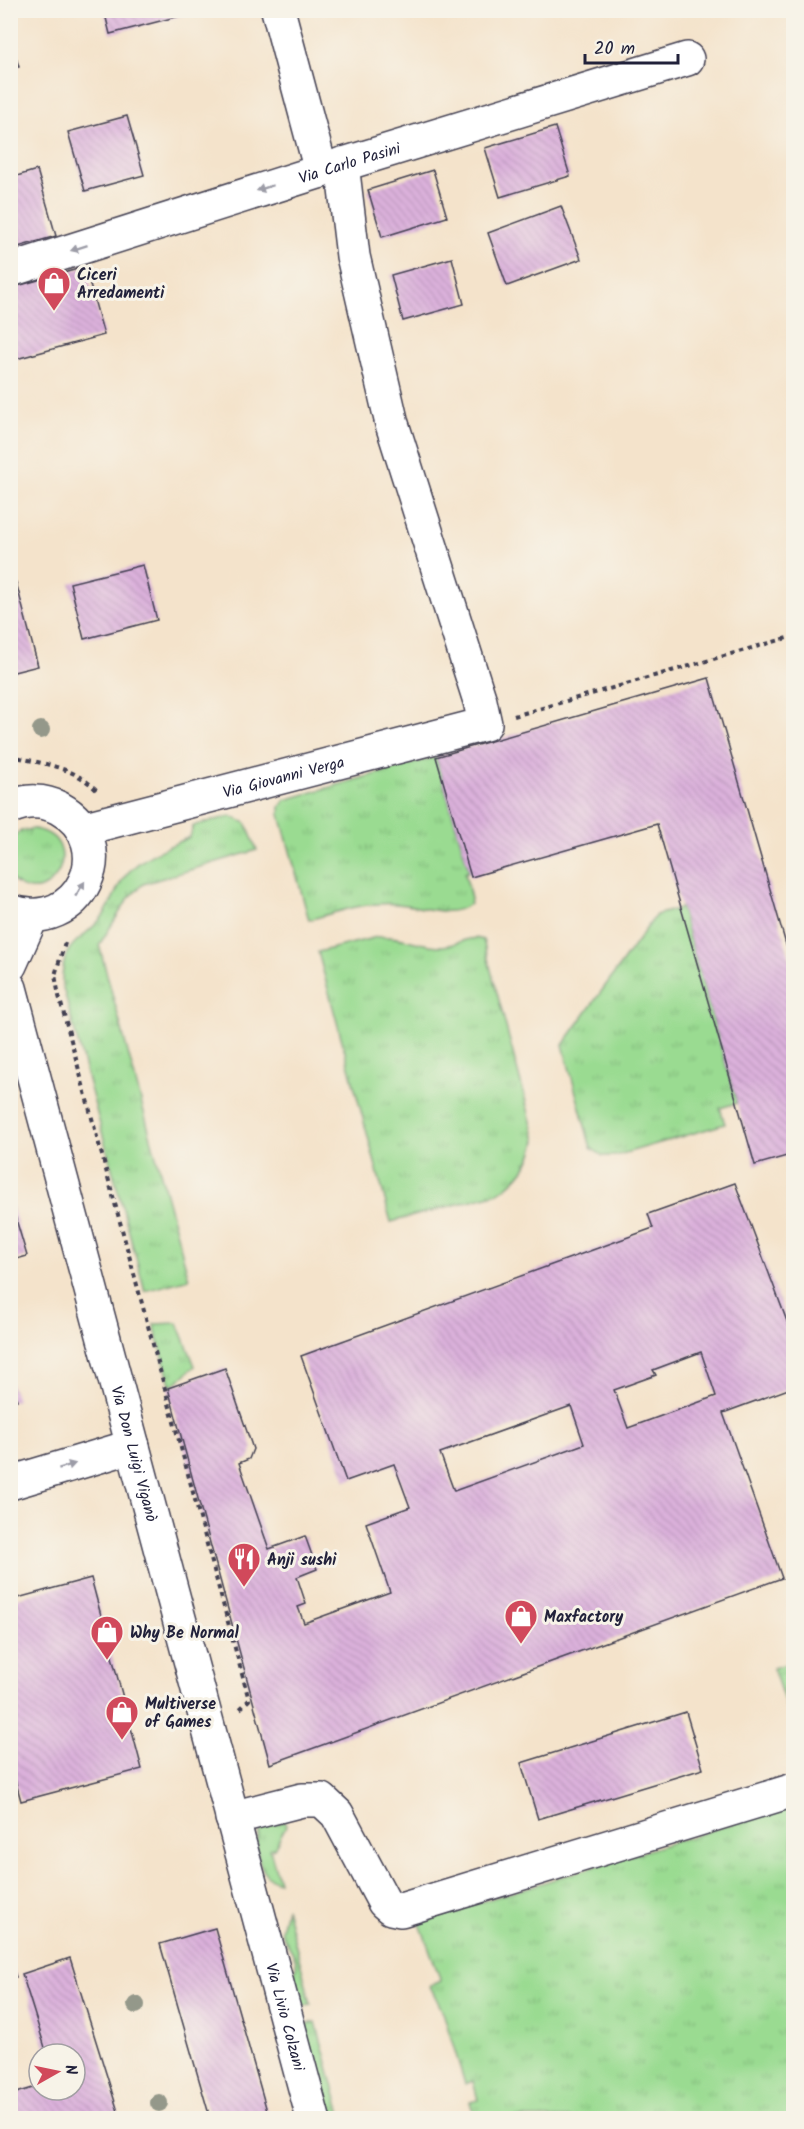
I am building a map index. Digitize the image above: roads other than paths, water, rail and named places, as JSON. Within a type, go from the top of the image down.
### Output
[{"type":"street","points":[[278,10],[332,167]]},
{"type":"street","name":"Via Carlo Pasini","points":[[10,270],[332,167],[687,59]]},
{"type":"street","name":"Via Giovanni Verga","points":[[82,830],[485,724],[392,424],[332,167]]},
{"type":"street","points":[[10,807],[30,802],[55,806],[70,816],[87,840],[90,864],[83,888],[56,911],[21,913],[10,965]]},
{"type":"street","name":"Via Don Luigi Viganò","points":[[10,988],[258,1916]]},
{"type":"street","points":[[10,1483],[133,1446]]},
{"type":"street","points":[[232,1818],[302,1800],[321,1800],[337,1814],[384,1902],[391,1908],[401,1910],[794,1790]]},
{"type":"street","name":"Via Livio Colzani","points":[[258,1916],[313,2118]]},
{"type":"place","name":"Ciceri Arredamenti","points":[[54,312]]},
{"type":"place","name":"Anji sushi","points":[[244,1588]]},
{"type":"place","name":"Maxfactory","points":[[521,1645]]},
{"type":"place","name":"Why Be Normal","points":[[107,1661]]},
{"type":"place","name":"Multiverse of Games","points":[[122,1741]]}]
